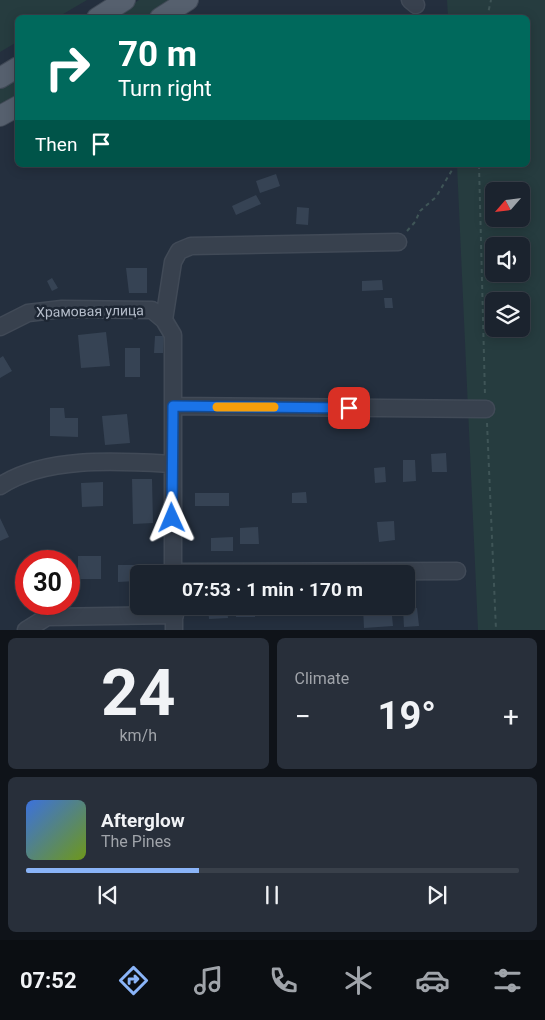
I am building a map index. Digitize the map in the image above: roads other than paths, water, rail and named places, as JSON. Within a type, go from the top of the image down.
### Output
[{"type":"main road","points":[[102,15],[125,0]]},
{"type":"main road","points":[[165,15],[188,0]]},
{"type":"main road","points":[[0,78],[15,69]]},
{"type":"main road","points":[[0,116],[15,108]]},
{"type":"street","points":[[164,320],[173,262],[179,251],[191,246],[398,242]]},
{"type":"street","name":"Храмовая улица","points":[[0,327],[28,313],[62,309],[152,310],[164,320],[173,335],[173,565]]},
{"type":"street","points":[[173,406],[486,409]]},
{"type":"street","points":[[0,486],[15,476],[66,463],[172,464]]},
{"type":"street","points":[[415,571],[457,571]]},
{"type":"street","points":[[26,630],[47,617],[174,617]]}]
